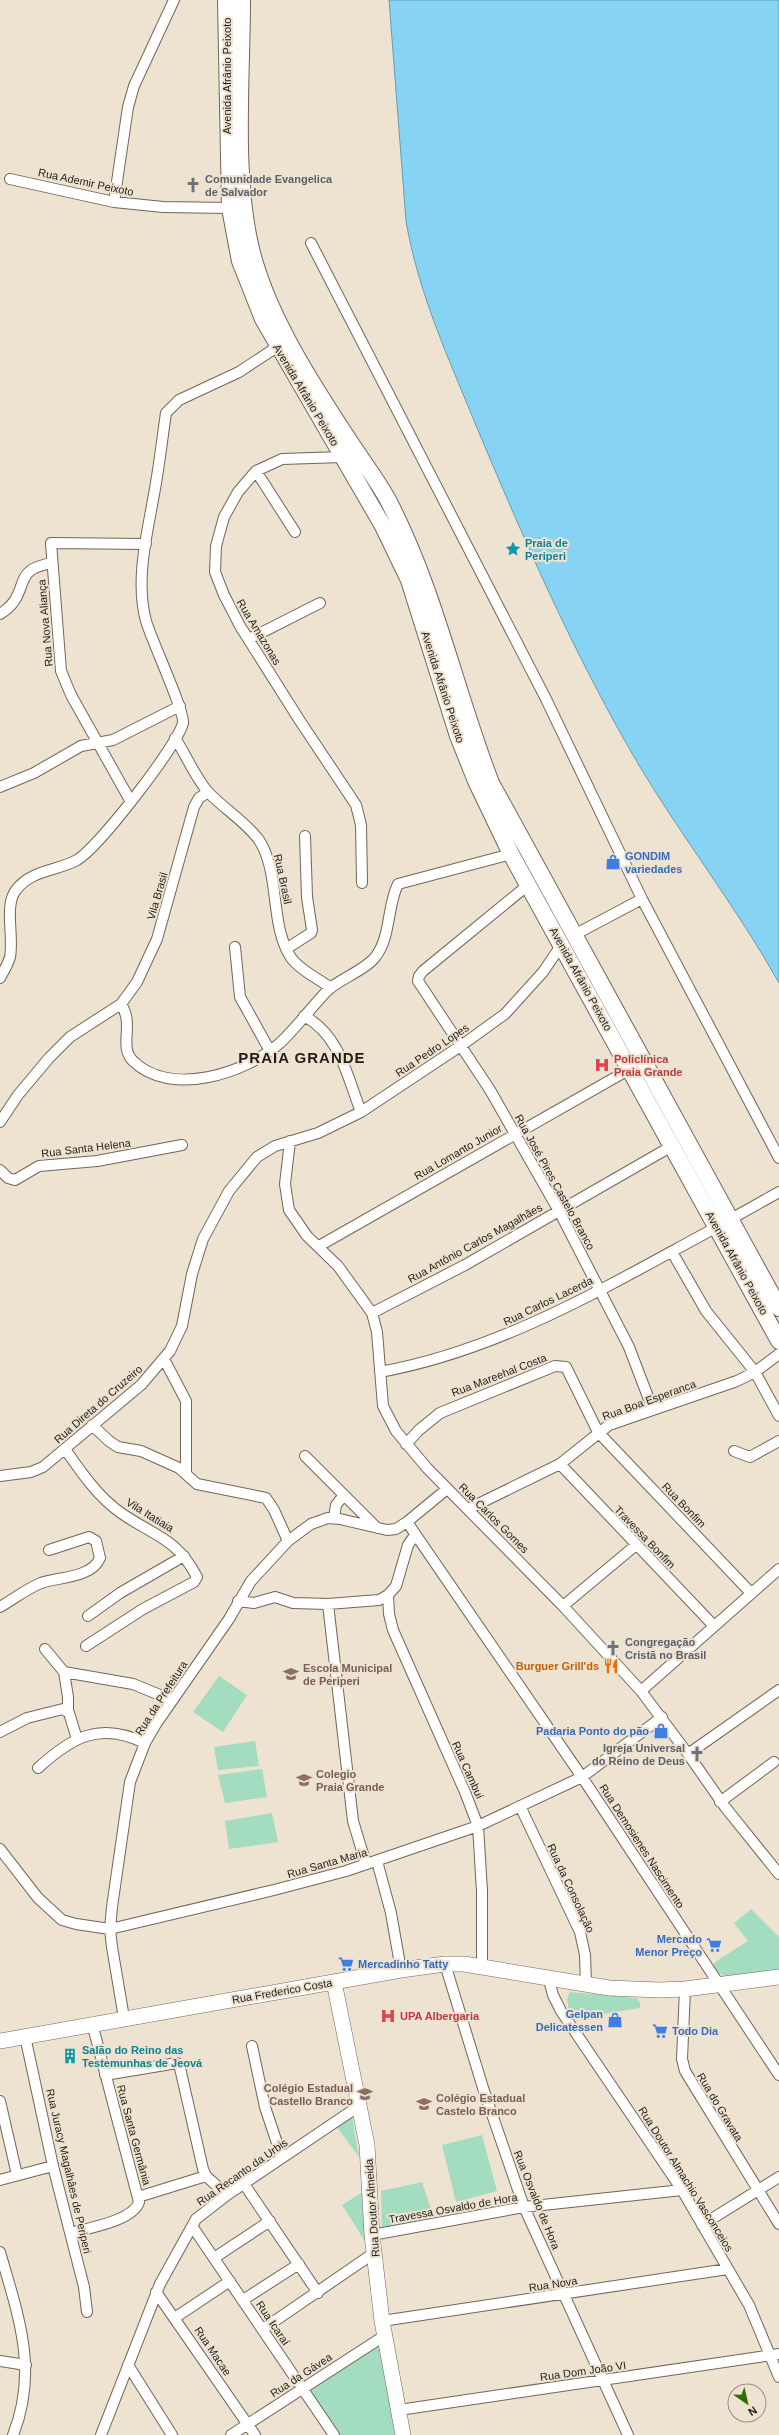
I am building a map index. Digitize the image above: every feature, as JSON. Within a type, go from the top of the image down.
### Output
[{"type":"main road","name":"Avenida Afrânio Peixoto","points":[[226,0],[230,208],[235,242],[254,300],[277,347],[383,526],[409,580],[458,736],[476,781],[511,854],[562,944],[779,1341]]},
{"type":"main road","name":"Avenida Afrânio Peixoto","points":[[242,0],[241,142],[244,204],[254,260],[263,286],[290,342],[340,426],[388,500],[423,577],[470,729],[491,783],[779,1308]]},
{"type":"main road","name":"Rua Frederico Costa","points":[[0,2041],[92,2023],[401,1970],[445,1964],[482,1966],[550,1980],[634,1989],[685,1989],[779,1977]]},
{"type":"main road","name":"Rua Doutor Almeida","points":[[334,1982],[367,2145],[372,2235],[382,2321],[403,2435]]},
{"type":"street","points":[[114,202],[128,107],[134,86],[174,0]]},
{"type":"street","name":"Rua Ademir Peixoto","points":[[10,179],[114,202],[163,208],[230,208]]},
{"type":"street","points":[[311,243],[546,699],[642,899],[779,1158]]},
{"type":"street","points":[[0,978],[10,957],[11,902],[17,888],[33,876],[69,864],[88,852],[112,826],[130,802],[175,738],[183,719],[180,706],[146,619],[142,602],[143,566],[166,413],[169,408],[179,400],[250,366],[277,347]]},
{"type":"street","name":"Rua Amazonas","points":[[343,457],[282,459],[256,471],[238,492],[224,517],[216,546],[215,560],[218,582],[240,626],[300,721],[356,805],[361,825],[362,883]]},
{"type":"street","points":[[256,471],[295,532]]},
{"type":"street","name":"Rua Nova Aliança","points":[[130,802],[71,695],[61,671],[51,563],[51,543],[146,544]]},
{"type":"street","points":[[0,614],[16,601],[26,575],[30,571],[51,563]]},
{"type":"street","points":[[249,639],[320,603]]},
{"type":"street","points":[[0,787],[34,772],[81,746],[113,740],[180,706]]},
{"type":"street","name":"Rua Brasil","points":[[175,738],[208,792],[248,827],[259,840],[268,858],[276,908],[286,949],[296,964],[331,988]]},
{"type":"street","name":"Vila Brasil","points":[[121,1004],[137,982],[157,939],[194,807],[199,798],[208,792]]},
{"type":"street","points":[[286,949],[311,933],[312,930],[307,897],[305,836]]},
{"type":"street","points":[[0,1122],[18,1095],[49,1058],[70,1037],[121,1004],[128,1023],[126,1044],[129,1056],[141,1067],[163,1076],[178,1079],[212,1077],[240,1068],[270,1051],[331,988],[376,957],[398,884],[511,854]]},
{"type":"street","name":"Rua José Pires Castelo Branco","points":[[528,885],[419,976],[420,987],[462,1045],[559,1211],[629,1347],[653,1410]]},
{"type":"street","points":[[574,935],[642,899]]},
{"type":"street","name":"Rua Pedro Lopes","points":[[290,1141],[318,1133],[361,1112],[462,1045],[515,1004],[543,972],[562,944]]},
{"type":"street","points":[[236,947],[240,997],[270,1051]]},
{"type":"street","points":[[304,1016],[323,1028],[335,1045],[361,1112]]},
{"type":"street","name":"Rua Lomanto Junior","points":[[319,1246],[514,1133],[630,1069]]},
{"type":"street","name":"Rua Carlos Gomes","points":[[290,1141],[285,1184],[289,1210],[307,1236],[319,1246],[343,1272],[372,1312],[377,1332],[383,1406],[388,1419],[406,1444],[447,1489],[564,1606],[640,1691],[688,1754],[720,1802],[778,1870]]},
{"type":"street","name":"Rua Direta do Cruzeiro","points":[[0,1476],[37,1470],[141,1385],[164,1359],[177,1340],[182,1326],[192,1274],[203,1239],[214,1216],[229,1191],[257,1157],[275,1146],[290,1141]]},
{"type":"street","name":"Rua Santa Helena","points":[[0,1170],[8,1178],[15,1180],[39,1166],[97,1161],[182,1145]]},
{"type":"street","name":"Rua Antônio Carlos Magalhães","points":[[372,1312],[465,1265],[672,1146]]},
{"type":"street","points":[[731,1219],[779,1192]]},
{"type":"street","name":"Rua Carlos Lacerda","points":[[380,1372],[420,1365],[456,1354],[540,1321],[717,1227]]},
{"type":"street","points":[[672,1252],[714,1324],[754,1372],[779,1416]]},
{"type":"street","name":"Rua Boa Esperanca","points":[[468,1509],[560,1464],[598,1432],[609,1426],[719,1388],[754,1372],[779,1354]]},
{"type":"street","points":[[164,1359],[186,1401],[186,1472]]},
{"type":"street","name":"Rua Mareehal Costa","points":[[406,1444],[419,1430],[440,1413],[561,1365],[570,1373],[598,1432]]},
{"type":"street","points":[[92,1425],[109,1441],[118,1447],[141,1451],[186,1472],[197,1484],[266,1498],[274,1510],[288,1541]]},
{"type":"street","name":"Rua Bonfim","points":[[598,1432],[751,1593]]},
{"type":"street","points":[[734,1451],[750,1457],[779,1441]]},
{"type":"street","name":"Vila Itatiaia","points":[[65,1448],[101,1496],[121,1512],[174,1544],[184,1556],[196,1576],[196,1580],[143,1609],[86,1646]]},
{"type":"street","points":[[305,1456],[377,1528]]},
{"type":"street","name":"Travessa Bonfim","points":[[560,1464],[714,1626]]},
{"type":"street","name":"Rua da Prefeitura","points":[[124,2018],[110,1929],[129,1788],[145,1743],[172,1700],[229,1619],[238,1601],[259,1570],[288,1541],[311,1524],[321,1520],[334,1518],[391,1530],[407,1522],[447,1489]]},
{"type":"street","points":[[334,1518],[336,1506],[344,1495]]},
{"type":"street","name":"Rua Demosienes Nascimento","points":[[407,1522],[582,1777],[779,2075]]},
{"type":"street","points":[[238,1601],[254,1603],[275,1597],[293,1603],[328,1604],[379,1600],[388,1595],[396,1586],[408,1546],[415,1535]]},
{"type":"street","points":[[0,1607],[41,1583],[73,1576],[89,1569],[100,1558],[96,1541],[89,1538],[49,1550]]},
{"type":"street","points":[[564,1606],[636,1545]]},
{"type":"street","points":[[88,1616],[126,1589],[184,1556]]},
{"type":"street","points":[[640,1691],[751,1593],[778,1572]]},
{"type":"street","name":"Rua Cambuí","points":[[388,1595],[392,1630],[465,1792],[478,1826],[482,1891],[482,1966]]},
{"type":"street","points":[[328,1604],[353,1821],[366,1864]]},
{"type":"street","points":[[45,1649],[64,1672],[68,1697],[68,1711],[77,1738]]},
{"type":"street","points":[[64,1672],[133,1684],[172,1700]]},
{"type":"street","points":[[688,1754],[779,1690]]},
{"type":"street","points":[[0,1732],[27,1718],[63,1710],[68,1711]]},
{"type":"street","name":"Rua Santa Maria","points":[[0,1849],[38,1898],[62,1920],[76,1924],[110,1929],[274,1890],[366,1864],[478,1826],[582,1777],[662,1718]]},
{"type":"street","points":[[38,1768],[77,1738],[118,1733],[126,1734],[145,1743]]},
{"type":"street","points":[[720,1802],[774,1762]]},
{"type":"street","name":"Rua da Consolação","points":[[520,1806],[580,1932],[585,1955],[586,1984]]},
{"type":"street","points":[[377,1860],[391,1913],[401,1970]]},
{"type":"street","name":"Rua Osvaldo de Hora","points":[[445,1964],[484,2091],[524,2207],[628,2435]]},
{"type":"street","name":"Rua Doutor Almachio Vasconceios","points":[[550,1980],[553,1995],[560,2011],[682,2190],[749,2305],[775,2355],[779,2377]]},
{"type":"street","name":"Rua do Gravata","points":[[685,1989],[682,2059],[685,2071],[757,2191],[779,2224]]},
{"type":"street","name":"Rua Santa Germânia","points":[[71,2233],[130,2214],[137,2206],[138,2197],[92,2023]]},
{"type":"street","name":"Rua Juracy Magalhâes de Periperi","points":[[25,2036],[53,2166],[84,2287],[87,2312]]},
{"type":"street","points":[[252,2046],[265,2107],[282,2158]]},
{"type":"street","points":[[105,2075],[177,2063],[180,2068],[203,2169],[206,2176],[227,2195]]},
{"type":"street","points":[[0,2101],[17,2175]]},
{"type":"street","name":"Rua Recanto da Urbis","points":[[101,2435],[156,2292],[192,2226],[201,2214],[359,2106]]},
{"type":"street","points":[[0,2180],[53,2166]]},
{"type":"street","points":[[138,2197],[206,2176]]},
{"type":"street","points":[[702,2225],[779,2176]]},
{"type":"street","points":[[244,2184],[318,2293]]},
{"type":"street","name":"Travessa Osvaldo de Hora","points":[[372,2235],[524,2207],[682,2190]]},
{"type":"street","points":[[214,2258],[270,2221]]},
{"type":"street","name":"Rua Icaraí","points":[[192,2226],[334,2435]]},
{"type":"street","points":[[0,2252],[21,2327],[26,2366],[23,2404],[13,2435]]},
{"type":"street","points":[[263,2329],[318,2293],[374,2253]]},
{"type":"street","points":[[243,2300],[299,2264]]},
{"type":"street","name":"Rua Nova","points":[[382,2321],[728,2269]]},
{"type":"street","points":[[176,2317],[230,2281]]},
{"type":"street","name":"Rua Macae","points":[[156,2292],[176,2317],[255,2435]]},
{"type":"street","name":"Rua da Gávea","points":[[231,2435],[384,2336]]},
{"type":"street","name":"Rua Dom João VI","points":[[399,2410],[775,2355]]},
{"type":"street","points":[[0,2361],[26,2366]]},
{"type":"street","points":[[128,2365],[172,2435]]},
{"type":"green space","points":[[219,1676],[247,1695],[223,1732],[193,1712]]},
{"type":"green space","points":[[255,1741],[259,1766],[218,1770],[214,1747]]},
{"type":"green space","points":[[262,1769],[267,1797],[225,1803],[218,1775]]},
{"type":"green space","points":[[272,1813],[278,1842],[229,1849],[225,1821]]},
{"type":"green space","points":[[751,1909],[779,1937],[779,1969],[727,1979],[713,1967],[715,1962],[748,1941],[734,1923]]},
{"type":"green space","points":[[570,1992],[636,1998],[640,2002],[640,2008],[578,2018],[572,2013],[568,2006],[567,1999]]},
{"type":"green space","points":[[352,2117],[359,2157],[337,2127]]},
{"type":"green space","points":[[482,2135],[497,2191],[456,2202],[442,2145]]},
{"type":"green space","points":[[422,2182],[433,2216],[382,2229],[381,2191]]},
{"type":"green space","points":[[363,2192],[370,2249],[342,2205]]},
{"type":"green space","points":[[380,2341],[397,2435],[339,2435],[309,2391]]},
{"type":"water","points":[[389,0],[779,0],[779,983],[746,928],[674,821],[616,725],[572,641],[552,598],[493,467],[444,349],[418,273],[406,221]]},
{"type":"place","name":"Comunidade Evangelica de Salvador","points":[[193,185]]},
{"type":"place","name":"Praia de Periperi","points":[[513,549]]},
{"type":"place","name":"GONDIM variedades","points":[[613,862]]},
{"type":"place","name":"Policlínica Praia Grande","points":[[602,1065]]},
{"type":"place","name":"Congregação Cristã no Brasil","points":[[613,1648]]},
{"type":"place","name":"Burguer Grill'ds","points":[[611,1666]]},
{"type":"place","name":"Escola Municipal de Periperi","points":[[291,1674]]},
{"type":"place","name":"Padaria Ponto do pão","points":[[661,1731]]},
{"type":"place","name":"Igreja Universal do Reino de Deus","points":[[697,1754]]},
{"type":"place","name":"Colegio Praia Grande","points":[[304,1780]]},
{"type":"place","name":"Mercado Menor Preço","points":[[714,1945]]},
{"type":"place","name":"Mercadinho Tatty","points":[[346,1964]]},
{"type":"place","name":"UPA Albergaria","points":[[388,2016]]},
{"type":"place","name":"Gelpan Delicatessen","points":[[615,2020]]},
{"type":"place","name":"Todo Dia","points":[[660,2031]]},
{"type":"place","name":"Salão do Reino das Testemunhas de Jeová","points":[[70,2056]]},
{"type":"place","name":"Colégio Estadual Castello Branco","points":[[365,2094]]},
{"type":"place","name":"Colégio Estadual Castelo Branco","points":[[424,2104]]},
{"type":"district","name":"PRAIA GRANDE","points":[[302,1058]]}]
